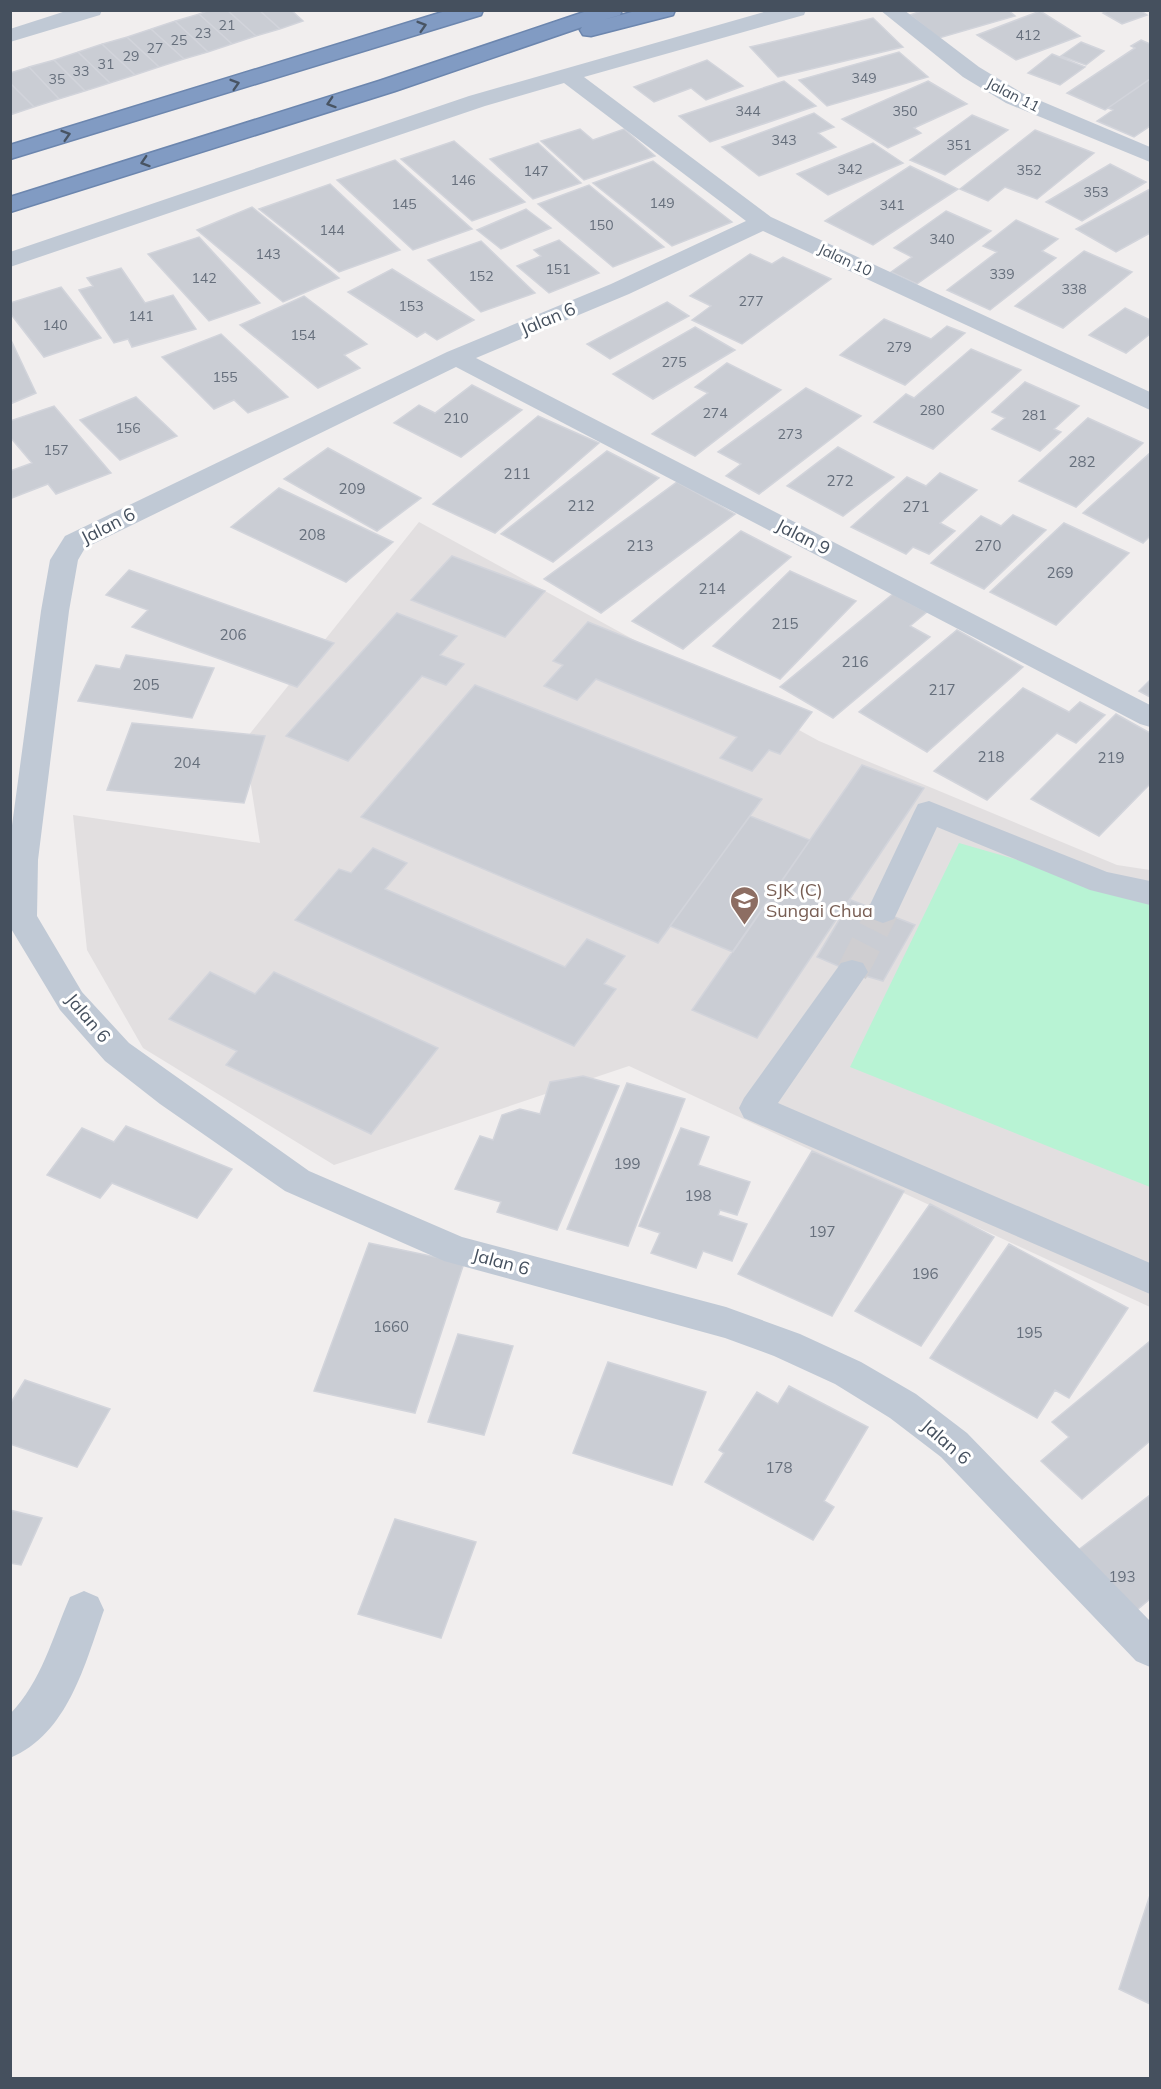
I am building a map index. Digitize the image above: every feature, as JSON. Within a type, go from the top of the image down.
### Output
[{"type":"highway","points":[[10,152],[473,10]]},
{"type":"highway","points":[[10,205],[387,86],[612,10]]},
{"type":"highway","points":[[387,86],[665,10]]},
{"type":"street","points":[[10,36],[92,10]]},
{"type":"street","points":[[10,260],[477,101],[796,10]]},
{"type":"street","name":"Jalan 11","points":[[890,10],[971,72],[1014,98],[1150,155]]},
{"type":"street","name":"Jalan 10","points":[[566,74],[763,222],[1150,402]]},
{"type":"street","name":"Jalan 6","points":[[763,222],[620,289],[456,357],[75,542],[68,550],[61,571],[55,611],[46,696],[23,860],[21,917],[71,1001],[117,1052],[172,1094],[297,1181],[456,1250],[726,1323],[787,1345],[848,1373],[903,1406],[954,1445],[1150,1648]]},
{"type":"street","name":"Jalan 9","points":[[456,357],[1150,717]]},
{"type":"street","points":[[883,911],[929,812],[1101,882],[1150,893]]},
{"type":"street","points":[[852,972],[756,1108],[1150,1279]]},
{"type":"street","points":[[10,1738],[20,1734],[52,1692],[84,1610]]},
{"type":"shaded area","points":[[419,522],[819,741],[1117,865],[1150,870],[1150,1307],[629,1066],[334,1165],[143,1048],[87,950],[73,815],[260,843],[244,741]]},
{"type":"green space","points":[[959,843],[1150,898],[1150,1187],[850,1067]]},
{"type":"building","points":[[210,10],[227,10],[256,36],[232,44],[199,14]]},
{"type":"building","points":[[227,10],[259,10],[280,29],[256,36]]},
{"type":"building","points":[[259,10],[291,10],[303,21],[280,29]]},
{"type":"building","points":[[924,10],[1008,10],[1015,16],[939,38],[910,15]]},
{"type":"building","points":[[1110,10],[1140,10],[1147,15],[1122,24],[1103,13]]},
{"type":"building","points":[[1040,11],[1080,36],[1016,60],[977,35]]},
{"type":"building","points":[[199,14],[232,44],[208,52],[175,21]]},
{"type":"building","points":[[873,18],[903,47],[778,77],[750,47]]},
{"type":"building","points":[[175,21],[208,52],[184,59],[151,29]]},
{"type":"building","points":[[151,29],[184,59],[159,67],[127,37]]},
{"type":"building","points":[[127,37],[159,67],[135,75],[102,44]]},
{"type":"building","points":[[1141,40],[1150,44],[1150,79],[1105,110],[1067,93],[1135,48],[1131,46]]},
{"type":"building","points":[[1081,42],[1104,51],[1086,65],[1061,56]]},
{"type":"building","points":[[102,44],[135,75],[110,83],[78,52]]},
{"type":"building","points":[[78,52],[110,83],[85,91],[54,60]]},
{"type":"building","points":[[899,52],[928,77],[827,106],[799,80]]},
{"type":"building","points":[[1052,54],[1085,67],[1060,85],[1028,73]]},
{"type":"building","points":[[54,60],[85,91],[59,99],[29,67]]},
{"type":"building","points":[[707,60],[743,86],[706,100],[691,88],[654,102],[634,87]]},
{"type":"building","points":[[29,67],[59,99],[34,107],[10,83],[10,73]]},
{"type":"building","points":[[1150,79],[1150,126],[1134,137],[1097,121],[1113,110],[1108,108]]},
{"type":"building","points":[[784,81],[816,106],[710,142],[679,116]]},
{"type":"building","points":[[928,81],[967,104],[914,128],[921,133],[888,148],[842,119]]},
{"type":"building","points":[[10,83],[34,107],[10,115]]},
{"type":"building","points":[[814,113],[834,127],[818,133],[836,147],[759,176],[722,147]]},
{"type":"building","points":[[972,115],[1008,130],[945,175],[910,160]]},
{"type":"building","points":[[580,129],[593,140],[624,129],[655,156],[584,180],[541,141]]},
{"type":"building","points":[[1035,130],[1094,153],[1037,199],[1005,187],[988,201],[960,189]]},
{"type":"building","points":[[454,141],[525,202],[472,221],[401,159]]},
{"type":"building","points":[[538,143],[581,183],[533,199],[490,159]]},
{"type":"building","points":[[873,143],[903,163],[828,195],[797,174]]},
{"type":"building","points":[[395,160],[472,229],[413,250],[337,180]]},
{"type":"building","points":[[653,161],[732,222],[672,246],[593,183]]},
{"type":"building","points":[[1110,164],[1146,182],[1082,221],[1046,202]]},
{"type":"building","points":[[910,166],[958,189],[873,245],[825,221]]},
{"type":"building","points":[[330,184],[400,250],[339,272],[259,209]]},
{"type":"building","points":[[589,185],[664,247],[613,267],[538,204]]},
{"type":"building","points":[[1150,189],[1150,233],[1116,252],[1076,229]]},
{"type":"building","points":[[252,207],[339,278],[283,302],[197,230]]},
{"type":"building","points":[[526,209],[551,228],[501,249],[477,230]]},
{"type":"building","points":[[946,211],[991,231],[917,284],[891,272],[912,257],[894,248]]},
{"type":"building","points":[[1016,220],[1058,239],[1042,251],[1056,258],[990,310],[947,290],[997,252],[983,246]]},
{"type":"building","points":[[199,237],[260,303],[209,321],[148,254]]},
{"type":"building","points":[[559,240],[599,273],[549,293],[517,266],[541,256],[534,250]]},
{"type":"building","points":[[481,241],[535,293],[481,312],[428,260]]},
{"type":"building","points":[[1084,251],[1132,272],[1063,328],[1015,306]]},
{"type":"building","points":[[750,254],[772,264],[783,257],[831,279],[742,344],[692,320],[711,306],[690,296]]},
{"type":"building","points":[[121,268],[145,303],[173,295],[196,329],[132,347],[128,339],[114,343],[79,290],[93,286],[87,278]]},
{"type":"building","points":[[392,269],[474,320],[437,340],[425,332],[417,337],[348,292]]},
{"type":"building","points":[[61,287],[101,338],[44,357],[10,313],[10,303]]},
{"type":"building","points":[[304,296],[367,344],[344,355],[360,368],[318,388],[240,325]]},
{"type":"building","points":[[667,302],[689,316],[610,359],[587,344]]},
{"type":"building","points":[[1125,308],[1150,320],[1150,334],[1126,353],[1089,335]]},
{"type":"building","points":[[884,319],[931,339],[947,326],[965,333],[905,385],[840,355]]},
{"type":"building","points":[[695,327],[735,350],[653,399],[613,374]]},
{"type":"building","points":[[221,334],[288,397],[248,413],[234,400],[214,409],[162,357]]},
{"type":"building","points":[[10,338],[36,393],[10,404]]},
{"type":"building","points":[[971,349],[1021,370],[933,449],[874,422],[906,394],[914,398]]},
{"type":"building","points":[[727,363],[781,390],[695,456],[652,434],[708,393],[695,387]]},
{"type":"building","points":[[1025,382],[1079,406],[1054,429],[1061,432],[1040,451],[992,429],[1005,418],[992,412]]},
{"type":"building","points":[[472,385],[522,410],[461,457],[394,423],[419,405],[435,413]]},
{"type":"building","points":[[806,388],[861,416],[759,494],[726,476],[741,464],[718,452]]},
{"type":"building","points":[[136,397],[177,436],[120,460],[80,420]]},
{"type":"building","points":[[54,406],[111,473],[56,494],[48,484],[12,498],[10,471],[32,463],[10,437],[10,421]]},
{"type":"building","points":[[538,416],[599,443],[495,533],[433,504]]},
{"type":"building","points":[[1088,418],[1143,443],[1076,507],[1019,481]]},
{"type":"building","points":[[838,447],[894,477],[843,516],[787,486]]},
{"type":"building","points":[[328,448],[421,498],[377,531],[284,479]]},
{"type":"building","points":[[607,451],[659,478],[553,562],[501,534]]},
{"type":"building","points":[[1150,453],[1150,536],[1143,543],[1083,513]]},
{"type":"building","points":[[940,473],[977,490],[940,523],[955,531],[929,554],[913,547],[906,554],[851,527],[907,477],[926,486]]},
{"type":"building","points":[[677,482],[735,514],[601,613],[544,579]]},
{"type":"building","points":[[279,488],[393,542],[346,582],[231,527]]},
{"type":"building","points":[[1013,515],[1046,530],[984,589],[931,563],[981,516],[1001,526]]},
{"type":"building","points":[[1064,523],[1129,553],[1056,625],[990,592]]},
{"type":"building","points":[[741,531],[791,557],[683,649],[632,621]]},
{"type":"building","points":[[452,556],[545,591],[505,637],[411,600]]},
{"type":"building","points":[[129,570],[334,643],[297,687],[132,627],[148,610],[106,595]]},
{"type":"building","points":[[790,571],[856,601],[780,679],[713,646]]},
{"type":"building","points":[[893,594],[927,612],[910,626],[930,637],[833,718],[780,687]]},
{"type":"building","points":[[397,613],[457,636],[440,655],[464,664],[446,685],[422,676],[348,761],[286,736]]},
{"type":"building","points":[[588,622],[812,712],[780,754],[769,750],[752,771],[720,758],[737,737],[596,679],[577,700],[544,686],[563,665],[553,661]]},
{"type":"building","points":[[957,630],[1023,667],[927,752],[859,712]]},
{"type":"building","points":[[126,655],[214,668],[192,718],[78,701],[96,665],[120,669]]},
{"type":"building","points":[[1150,680],[1150,697],[1139,691]]},
{"type":"building","points":[[475,685],[762,799],[658,943],[361,817]]},
{"type":"building","points":[[1023,688],[1069,712],[1080,702],[1105,715],[1076,743],[1057,733],[987,800],[934,771]]},
{"type":"building","points":[[1116,714],[1150,733],[1150,784],[1099,836],[1031,799]]},
{"type":"building","points":[[132,723],[265,736],[244,803],[107,790]]},
{"type":"building","points":[[862,765],[924,788],[757,1038],[692,1010]]},
{"type":"building","points":[[750,816],[810,840],[733,952],[670,926]]},
{"type":"building","points":[[373,848],[407,863],[385,889],[565,967],[587,939],[625,956],[604,984],[616,989],[574,1046],[295,920],[339,869],[351,873]]},
{"type":"building","points":[[851,900],[915,925],[883,981],[852,972],[817,957]]},
{"type":"building","points":[[210,972],[255,994],[274,972],[438,1048],[371,1134],[226,1065],[237,1051],[169,1019]]},
{"type":"building","points":[[583,1076],[619,1086],[557,1230],[497,1212],[501,1202],[455,1189],[480,1136],[493,1140],[502,1115],[520,1109],[540,1114],[550,1082]]},
{"type":"building","points":[[627,1083],[685,1099],[628,1246],[567,1229]]},
{"type":"building","points":[[126,1126],[232,1169],[197,1218],[112,1183],[100,1198],[47,1175],[82,1128],[114,1142]]},
{"type":"building","points":[[681,1128],[709,1137],[698,1165],[750,1182],[737,1215],[720,1210],[718,1215],[747,1224],[732,1261],[703,1251],[696,1268],[651,1253],[660,1233],[639,1226]]},
{"type":"building","points":[[812,1151],[904,1191],[832,1316],[738,1274]]},
{"type":"building","points":[[930,1204],[994,1237],[921,1346],[855,1311]]},
{"type":"building","points":[[369,1243],[464,1263],[415,1413],[314,1391]]},
{"type":"building","points":[[1009,1244],[1128,1308],[1069,1398],[1055,1390],[1037,1418],[930,1358]]},
{"type":"building","points":[[458,1334],[513,1346],[484,1435],[428,1422]]},
{"type":"building","points":[[1150,1341],[1150,1441],[1082,1499],[1041,1461],[1069,1437],[1052,1422]]},
{"type":"building","points":[[608,1362],[706,1392],[672,1485],[573,1453]]},
{"type":"building","points":[[25,1380],[110,1409],[77,1467],[10,1444],[10,1404]]},
{"type":"building","points":[[789,1386],[868,1427],[824,1501],[834,1507],[813,1540],[705,1482],[724,1453],[719,1450],[757,1392],[778,1404]]},
{"type":"building","points":[[1150,1495],[1150,1599],[1131,1615],[1073,1554]]},
{"type":"building","points":[[10,1510],[42,1518],[21,1565],[10,1563]]},
{"type":"building","points":[[395,1519],[476,1542],[441,1638],[358,1614]]},
{"type":"building","points":[[1150,1895],[1150,2004],[1119,1989]]},
{"type":"tunnel","points":[[852,972],[883,911]]},
{"type":"place","name":"SJK (C) Sungai Chua","points":[[745,926]]}]
